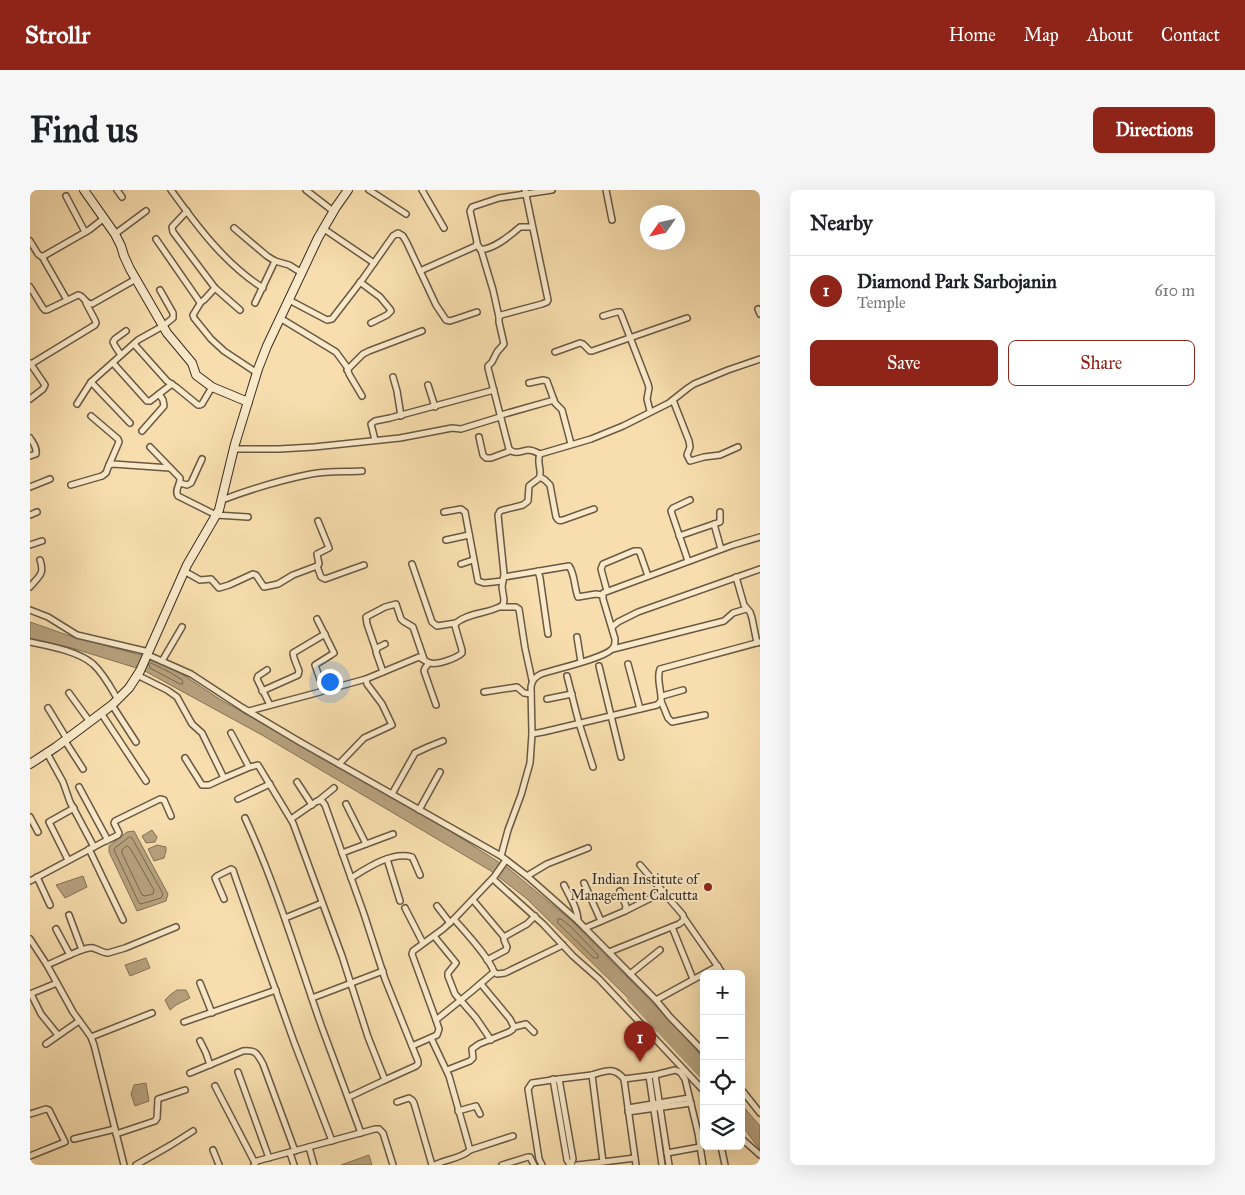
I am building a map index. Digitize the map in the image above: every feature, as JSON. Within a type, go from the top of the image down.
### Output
[{"type":"street","points":[[84,190],[115,234],[126,261],[163,326],[192,363],[196,376],[212,387],[248,402]]},
{"type":"street","points":[[117,190],[122,197]]},
{"type":"street","points":[[171,190],[227,259],[244,275],[263,288]]},
{"type":"street","points":[[306,190],[333,211]]},
{"type":"street","points":[[30,764],[66,740],[115,702],[128,688],[148,655],[184,571],[216,515],[222,500],[234,449],[257,372],[267,346],[333,211],[348,190]]},
{"type":"street","points":[[369,190],[406,214]]},
{"type":"street","points":[[422,190],[444,228]]},
{"type":"street","points":[[510,451],[488,366],[496,352],[504,344],[493,290],[478,247],[471,208],[499,198],[525,192],[552,190]]},
{"type":"street","points":[[606,190],[612,220]]},
{"type":"street","points":[[499,317],[542,304],[548,300],[525,192]]},
{"type":"street","points":[[66,196],[85,232]]},
{"type":"street","points":[[115,234],[146,210]]},
{"type":"street","points":[[187,211],[172,227],[172,230],[215,288],[240,310]]},
{"type":"street","points":[[43,256],[85,232],[104,218]]},
{"type":"street","points":[[420,271],[478,247],[489,248],[512,235],[520,227],[532,227]]},
{"type":"street","points":[[234,228],[276,261],[302,273]]},
{"type":"street","points":[[324,229],[374,263]]},
{"type":"street","points":[[289,300],[330,320],[393,236],[398,233],[405,239],[436,305],[446,320],[450,321],[476,312]]},
{"type":"street","points":[[156,239],[196,298],[201,302]]},
{"type":"street","points":[[30,241],[40,256],[43,256],[67,300]]},
{"type":"street","points":[[255,303],[276,261]]},
{"type":"street","points":[[86,303],[92,304],[136,278]]},
{"type":"street","points":[[360,282],[380,298],[391,311],[371,323]]},
{"type":"street","points":[[30,287],[45,310],[49,310],[78,295],[82,296],[96,323],[30,364],[45,385],[43,389],[30,399]]},
{"type":"street","points":[[215,288],[201,302],[193,315],[194,318],[219,347],[257,372]]},
{"type":"street","points":[[77,404],[91,382],[121,355],[134,344],[172,320],[174,316],[160,290]]},
{"type":"street","points":[[603,316],[620,312],[624,319],[649,388],[647,399],[650,411]]},
{"type":"street","points":[[280,318],[334,350],[344,363],[362,396]]},
{"type":"street","points":[[555,352],[580,343],[592,351],[687,318]]},
{"type":"street","points":[[121,355],[113,342],[115,338],[126,331]]},
{"type":"street","points":[[348,370],[363,354],[422,331]]},
{"type":"street","points":[[134,344],[167,381],[198,405],[202,404],[212,387]]},
{"type":"street","points":[[479,437],[483,454],[486,458],[510,451],[515,453],[532,450],[540,454],[623,426],[673,400],[694,384],[760,359]]},
{"type":"street","points":[[113,363],[147,401],[150,401],[172,384]]},
{"type":"street","points":[[393,377],[400,416]]},
{"type":"street","points":[[529,383],[542,380],[547,381],[554,400],[562,410],[571,444]]},
{"type":"street","points":[[91,382],[130,423]]},
{"type":"street","points":[[428,384],[435,407]]},
{"type":"street","points":[[375,440],[372,422],[494,390]]},
{"type":"street","points":[[142,431],[164,406],[159,394]]},
{"type":"street","points":[[234,449],[296,448],[400,438],[450,428],[461,429],[554,400]]},
{"type":"street","points":[[673,400],[690,444],[687,455],[690,461],[720,455],[738,447]]},
{"type":"street","points":[[71,485],[102,476],[106,473],[119,442],[92,416]]},
{"type":"street","points":[[30,438],[36,454],[30,456]]},
{"type":"street","points":[[150,447],[180,478],[176,492],[178,496],[216,515],[248,516]]},
{"type":"street","points":[[540,454],[538,459],[540,477]]},
{"type":"street","points":[[180,483],[187,485],[191,483],[202,459]]},
{"type":"street","points":[[109,465],[171,468]]},
{"type":"street","points":[[222,500],[264,485],[313,474],[362,471]]},
{"type":"street","points":[[540,477],[550,484],[558,520],[560,521],[594,509]]},
{"type":"street","points":[[501,607],[504,603],[502,587],[504,579],[498,515],[500,511],[526,503],[529,486],[540,477]]},
{"type":"street","points":[[30,487],[50,480]]},
{"type":"street","points":[[688,561],[670,511],[690,500]]},
{"type":"street","points":[[444,512],[457,509],[464,510],[476,578],[480,583],[569,566],[578,597],[602,595],[608,591],[688,561],[760,537]]},
{"type":"street","points":[[30,515],[37,512]]},
{"type":"street","points":[[679,536],[720,522],[720,512]]},
{"type":"street","points":[[318,521],[329,548],[317,554],[319,564],[317,566],[321,577],[325,579],[364,565]]},
{"type":"street","points":[[714,524],[721,549]]},
{"type":"street","points":[[446,540],[469,535]]},
{"type":"street","points":[[30,545],[42,541]]},
{"type":"street","points":[[608,591],[601,570],[603,564],[634,551],[639,551],[648,576]]},
{"type":"street","points":[[30,587],[43,570],[40,560]]},
{"type":"street","points":[[461,564],[473,560]]},
{"type":"street","points":[[412,564],[432,622],[437,626],[456,623],[473,615],[501,607],[516,607],[519,609],[532,680],[530,763],[501,856]]},
{"type":"street","points":[[184,571],[200,580],[210,579],[220,588],[253,574],[266,587],[278,584],[293,575],[317,566]]},
{"type":"street","points":[[612,627],[638,612],[760,569]]},
{"type":"street","points":[[538,571],[548,634]]},
{"type":"street","points":[[705,715],[672,722],[668,718],[661,699],[658,674],[660,669],[759,642],[750,612],[744,605],[736,577]]},
{"type":"street","points":[[602,595],[612,627],[615,644],[613,648]]},
{"type":"street","points":[[383,672],[366,624],[366,617],[386,607],[396,604],[401,619],[413,627],[424,659]]},
{"type":"street","points":[[532,680],[541,674],[598,657],[613,648],[724,620],[733,613],[746,609]]},
{"type":"street","points":[[30,610],[48,617],[77,635],[148,655],[192,674],[249,711],[338,764],[501,856],[505,862],[527,876],[578,921],[700,1048]]},
{"type":"street","points":[[317,620],[334,652],[315,665],[323,688],[321,691]]},
{"type":"street","points":[[436,705],[424,671],[430,663],[444,661],[461,655],[462,650],[455,626],[456,623]]},
{"type":"street","points":[[162,661],[182,627]]},
{"type":"street","points":[[262,691],[298,675],[300,671],[294,658],[294,653],[325,634]]},
{"type":"street","points":[[577,637],[580,662]]},
{"type":"street","points":[[30,642],[72,653],[88,660],[96,667],[106,680],[136,742]]},
{"type":"street","points":[[376,650],[385,644]]},
{"type":"street","points":[[249,711],[366,679],[419,657],[430,663]]},
{"type":"street","points":[[628,664],[640,709]]},
{"type":"street","points":[[599,666],[621,758]]},
{"type":"street","points":[[267,670],[257,679],[270,705]]},
{"type":"street","points":[[138,673],[177,697],[192,724],[202,733],[224,778]]},
{"type":"street","points":[[567,676],[593,767]]},
{"type":"street","points":[[338,764],[364,738],[392,725],[382,704],[367,684],[366,679]]},
{"type":"street","points":[[484,692],[517,687],[524,693],[532,694]]},
{"type":"street","points":[[532,734],[657,705],[661,699],[683,690]]},
{"type":"street","points":[[69,693],[90,722]]},
{"type":"street","points":[[547,699],[572,694]]},
{"type":"street","points":[[48,708],[82,769]]},
{"type":"street","points":[[102,713],[146,781]]},
{"type":"street","points":[[231,733],[249,767]]},
{"type":"street","points":[[392,794],[415,753],[444,741]]},
{"type":"street","points":[[48,753],[63,782],[67,795],[123,920]]},
{"type":"street","points":[[185,758],[202,785],[209,785],[249,767],[258,765],[270,784],[291,819],[342,956],[384,1080]]},
{"type":"street","points":[[419,810],[440,772]]},
{"type":"street","points":[[297,782],[312,805]]},
{"type":"street","points":[[238,799],[270,784]]},
{"type":"street","points":[[78,787],[106,837],[106,841]]},
{"type":"street","points":[[291,819],[334,788]]},
{"type":"street","points":[[30,880],[118,835],[115,821],[162,799],[171,816]]},
{"type":"street","points":[[317,802],[322,801],[325,805],[388,987],[418,1061],[416,1066],[348,1097]]},
{"type":"street","points":[[346,804],[366,844]]},
{"type":"street","points":[[68,860],[48,822],[74,808]]},
{"type":"street","points":[[30,817],[38,832]]},
{"type":"street","points":[[245,818],[285,918],[322,1027],[361,1132]]},
{"type":"street","points":[[342,853],[392,834]]},
{"type":"street","points":[[527,876],[547,864],[588,848]]},
{"type":"street","points":[[351,878],[387,859],[404,856],[412,857],[420,875]]},
{"type":"street","points":[[387,859],[400,902]]},
{"type":"street","points":[[412,1046],[437,1035],[438,1029],[412,954],[414,949],[452,921],[494,878],[505,862]]},
{"type":"street","points":[[640,864],[684,918],[720,970]]},
{"type":"street","points":[[224,899],[215,878],[231,869],[233,870],[294,1042],[332,1141]]},
{"type":"street","points":[[37,877],[50,905]]},
{"type":"street","points":[[494,878],[610,990],[700,1087]]},
{"type":"street","points":[[584,883],[601,922]]},
{"type":"street","points":[[564,885],[578,914],[578,921]]},
{"type":"street","points":[[620,891],[626,906],[625,911]]},
{"type":"street","points":[[585,928],[663,892]]},
{"type":"street","points":[[473,900],[504,937],[507,948],[487,960]]},
{"type":"street","points":[[285,918],[322,902]]},
{"type":"street","points":[[437,906],[487,960],[497,974],[505,973],[563,945]]},
{"type":"street","points":[[405,908],[423,943]]},
{"type":"street","points":[[69,915],[82,950]]},
{"type":"street","points":[[504,937],[527,924],[535,916]]},
{"type":"street","points":[[609,952],[672,927],[683,922],[684,918]]},
{"type":"street","points":[[672,927],[693,979]]},
{"type":"street","points":[[47,966],[82,950],[92,948],[106,954],[176,928]]},
{"type":"street","points":[[56,929],[70,955]]},
{"type":"street","points":[[434,936],[456,963],[448,973],[455,994],[476,1018],[491,1040]]},
{"type":"street","points":[[30,939],[96,1050],[124,1165]]},
{"type":"street","points":[[630,974],[660,950]]},
{"type":"street","points":[[656,1000],[718,966]]},
{"type":"street","points":[[312,998],[383,971]]},
{"type":"street","points":[[436,1020],[494,972]]},
{"type":"street","points":[[57,982],[30,994],[41,1014],[58,1035]]},
{"type":"street","points":[[200,983],[212,1013]]},
{"type":"street","points":[[481,984],[514,1026]]},
{"type":"street","points":[[184,1022],[276,990]]},
{"type":"street","points":[[90,1037],[152,1013]]},
{"type":"street","points":[[46,1044],[79,1021]]},
{"type":"street","points":[[446,1070],[470,1061],[473,1058],[472,1050],[474,1047],[509,1032],[514,1026],[526,1024],[534,1032]]},
{"type":"street","points":[[431,1038],[449,1076],[470,1150]]},
{"type":"street","points":[[200,1042],[210,1065]]},
{"type":"street","points":[[190,1073],[243,1051],[257,1054],[263,1064],[293,1152],[294,1165]]},
{"type":"street","points":[[542,1165],[539,1158],[528,1088],[532,1083],[614,1070],[624,1079],[636,1165]]},
{"type":"street","points":[[624,1079],[652,1076],[675,1070],[680,1072],[685,1079],[700,1147],[667,1153]]},
{"type":"street","points":[[238,1072],[268,1158]]},
{"type":"street","points":[[592,1075],[603,1162]]},
{"type":"street","points":[[652,1076],[669,1165]]},
{"type":"street","points":[[556,1079],[568,1160],[571,1165]]},
{"type":"street","points":[[216,1086],[254,1164],[268,1158],[361,1132],[379,1129],[384,1137],[393,1165]]},
{"type":"street","points":[[74,1139],[115,1132],[155,1121],[157,1118],[158,1099],[184,1090]]},
{"type":"street","points":[[745,1094],[760,1113]]},
{"type":"street","points":[[397,1102],[409,1098],[412,1100],[434,1165],[464,1155],[470,1150],[513,1136]]},
{"type":"street","points":[[628,1110],[690,1100]]},
{"type":"street","points":[[458,1111],[476,1106],[480,1114]]},
{"type":"street","points":[[657,1106],[662,1165]]},
{"type":"street","points":[[30,1114],[46,1109],[49,1110],[65,1142],[30,1156]]},
{"type":"street","points":[[136,1165],[193,1131]]},
{"type":"street","points":[[745,1142],[760,1155]]},
{"type":"street","points":[[309,1148],[314,1165]]},
{"type":"street","points":[[213,1150],[219,1165]]},
{"type":"street","points":[[700,1150],[703,1165]]},
{"type":"street","points":[[722,1150],[726,1165]]},
{"type":"street","points":[[502,1165],[528,1157],[534,1165]]},
{"type":"street","points":[[577,1165],[635,1158]]},
{"type":"water","points":[[30,622],[73,637],[156,659],[221,700],[428,817],[508,868],[573,922],[680,1031],[700,1054],[700,1071],[527,899],[491,871],[262,735],[143,670],[72,648],[30,638]]},
{"type":"water","points":[[152,830],[157,837],[155,842],[146,843],[142,836]]},
{"type":"water","points":[[134,831],[168,894],[166,901],[137,911],[109,852],[109,846],[127,832]]},
{"type":"water","points":[[157,845],[166,847],[166,851],[164,858],[154,861],[148,849]]},
{"type":"water","points":[[83,876],[87,887],[65,898],[56,885]]},
{"type":"water","points":[[146,958],[150,968],[130,976],[125,965]]},
{"type":"water","points":[[177,990],[186,990],[190,998],[170,1010],[165,1000]]},
{"type":"water","points":[[146,1083],[149,1101],[135,1106],[131,1094],[134,1085]]},
{"type":"water","points":[[745,1109],[760,1126],[760,1150],[745,1129]]},
{"type":"water","points":[[369,1155],[372,1165],[341,1165]]},
{"type":"waterway","points":[[630,999],[700,1074]]},
{"type":"place","name":"Indian Institute of Management Calcutta","points":[[708,887]]},
{"type":"place","name":"Diamond Park Sarbojanin","points":[[640,1062]]}]
